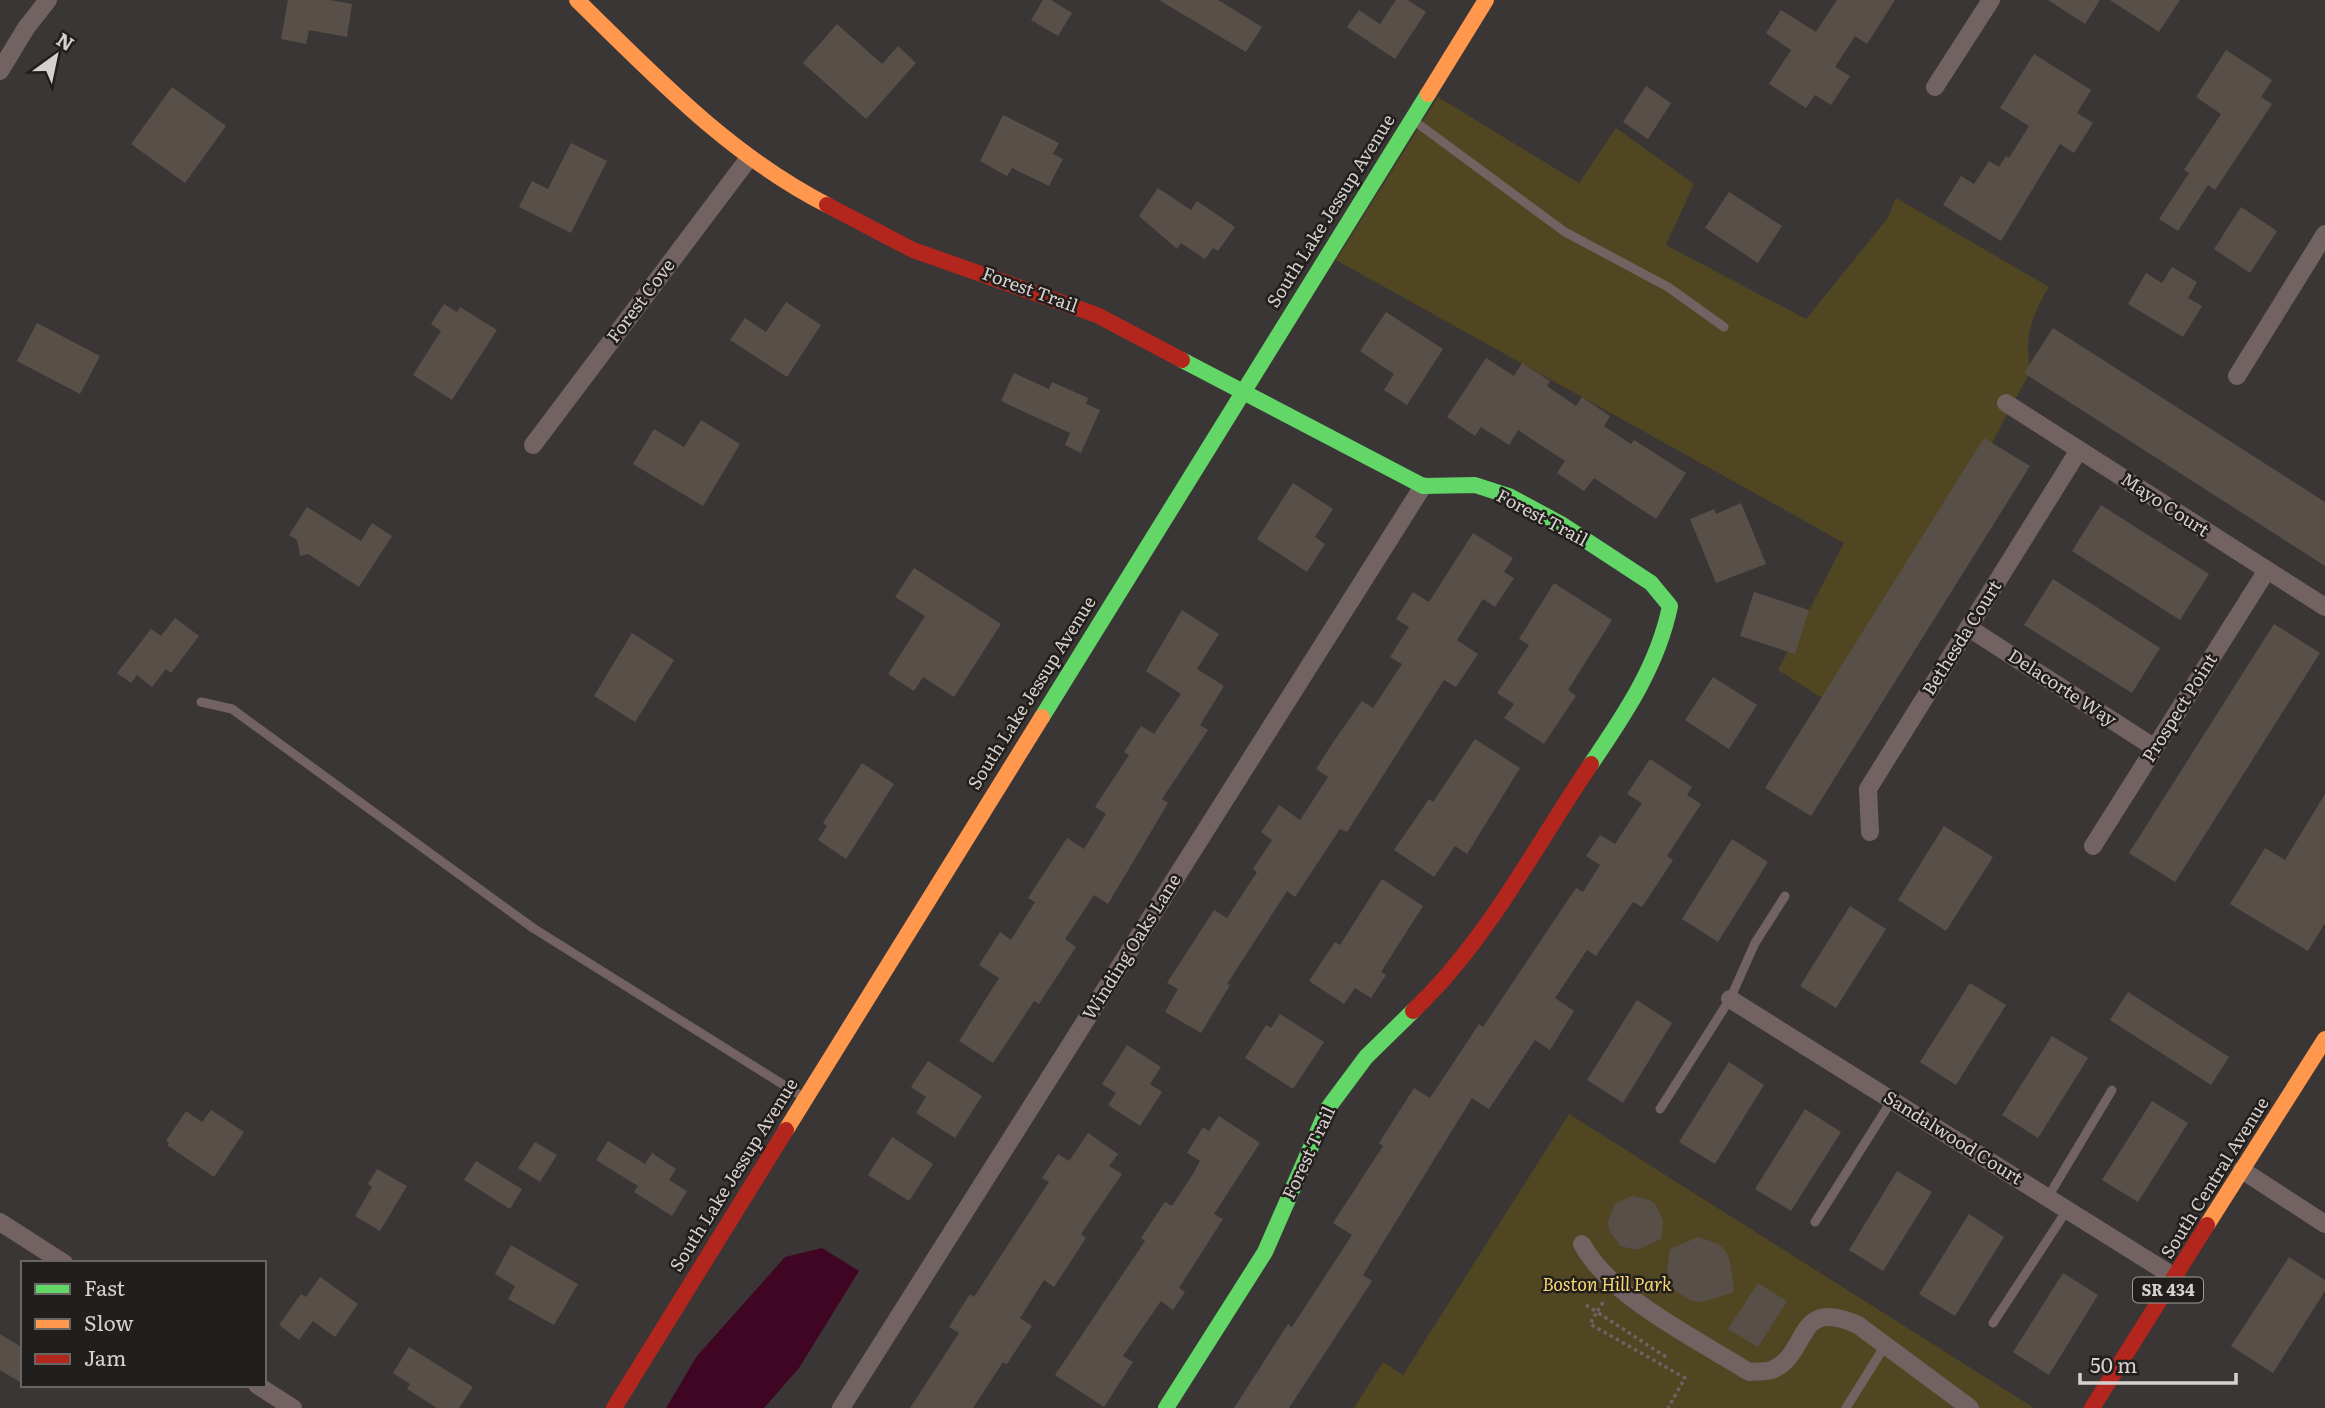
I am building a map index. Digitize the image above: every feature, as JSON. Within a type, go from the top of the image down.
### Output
[{"type":"street","points":[[0,71],[26,28],[48,0]]},
{"type":"street","name":"Forest Trail","points":[[577,0],[706,125],[796,189],[913,250],[1097,315],[1423,486],[1475,485],[1509,496],[1561,524],[1651,583],[1670,606],[1668,623],[1647,675],[1476,943],[1431,995],[1402,1017],[1340,1088],[1314,1134],[1265,1251],[1166,1408]]},
{"type":"street","name":"South Lake Jessup Avenue","points":[[614,1408],[1486,0]]},
{"type":"street","points":[[1935,87],[1991,0]]},
{"type":"street","name":"Forest Cove","points":[[533,445],[749,158]]},
{"type":"street","points":[[2237,376],[2325,233]]},
{"type":"street","name":"Mayo Court","points":[[2006,403],[2325,607]]},
{"type":"street","name":"Bethesda Court","points":[[1870,832],[1868,789],[2079,450]]},
{"type":"street","name":"Winding Oaks Lane","points":[[841,1408],[1423,486]]},
{"type":"street","name":"Prospect Point","points":[[2093,846],[2267,570]]},
{"type":"street","name":"Delacorte Way","points":[[1969,628],[2155,748]]},
{"type":"street","name":"Sandalwood Court","points":[[1730,999],[2176,1278]]},
{"type":"street","name":"South Central Avenue","points":[[2092,1408],[2325,1039]]},
{"type":"street","points":[[2242,1170],[2325,1224]]},
{"type":"street","points":[[0,1222],[61,1261]]},
{"type":"street","points":[[1582,1244],[1594,1265],[1614,1286],[1749,1372],[1772,1370],[1794,1350],[1806,1328],[1819,1318],[1838,1316],[1858,1325],[1970,1408]]},
{"type":"street","points":[[260,1387],[293,1408]]},
{"type":"lane","points":[[1412,119],[1566,232],[1668,288],[1724,327]]},
{"type":"lane","points":[[201,702],[232,709],[533,928],[804,1098]]},
{"type":"lane","points":[[1660,1109],[1730,999],[1755,943],[1784,896]]},
{"type":"lane","points":[[2048,1197],[2112,1090]]},
{"type":"lane","points":[[1815,1222],[1892,1100]]},
{"type":"lane","points":[[1993,1323],[2067,1210]]},
{"type":"lane","points":[[1846,1408],[1886,1345]]},
{"type":"path","points":[[1614,1286],[1590,1324],[1685,1378],[1668,1408]]},
{"type":"path","points":[[1586,1305],[1665,1357]]},
{"type":"green space","points":[[1438,97],[1579,183],[1616,128],[1694,184],[1666,245],[1806,319],[1887,219],[1896,198],[2049,287],[2031,327],[2028,348],[2031,370],[1885,643],[1838,708],[1778,670],[1844,543],[1336,260]]},
{"type":"green space","name":"Boston Hill Park","points":[[1569,1114],[2034,1408],[1354,1408],[1383,1362],[1403,1375]]},
{"type":"shaded area","points":[[822,1248],[859,1271],[799,1368],[764,1408],[666,1408],[697,1356],[785,1257]]},
{"type":"building","points":[[288,0],[330,0],[352,4],[347,37],[309,30],[306,44],[281,39]]},
{"type":"building","points":[[1043,0],[1051,0],[1072,13],[1058,36],[1031,20]]},
{"type":"building","points":[[1159,0],[1218,0],[1262,27],[1246,52]]},
{"type":"building","points":[[1396,0],[1408,0],[1426,12],[1395,59],[1347,27],[1359,10],[1380,24]]},
{"type":"building","points":[[1837,0],[1895,0],[1867,44],[1855,36],[1835,67],[1850,76],[1831,105],[1815,95],[1806,108],[1769,84],[1791,50],[1766,33],[1781,10],[1816,32]]},
{"type":"building","points":[[2048,0],[2100,0],[2085,24]]},
{"type":"building","points":[[2110,0],[2180,0],[2159,32]]},
{"type":"building","points":[[837,24],[882,64],[898,46],[916,63],[866,119],[803,63]]},
{"type":"building","points":[[2226,50],[2272,80],[2261,97],[2272,104],[2215,190],[2208,185],[2178,231],[2159,219],[2189,173],[2184,170],[2221,114],[2196,97]]},
{"type":"building","points":[[2034,54],[2091,90],[2077,113],[2093,123],[2074,153],[2060,144],[2001,241],[1943,205],[1961,176],[1974,184],[1989,161],[1999,167],[2006,156],[2009,158],[2029,126],[2000,108]]},
{"type":"building","points":[[1646,86],[1671,103],[1648,139],[1623,122]]},
{"type":"building","points":[[172,87],[226,126],[185,183],[131,144]]},
{"type":"building","points":[[1003,115],[1059,143],[1053,154],[1063,159],[1049,186],[1012,168],[1007,176],[980,161]]},
{"type":"building","points":[[571,143],[607,161],[571,233],[519,207],[532,181],[548,189]]},
{"type":"building","points":[[1158,188],[1191,210],[1197,201],[1235,227],[1218,251],[1213,248],[1205,259],[1181,243],[1177,249],[1139,216]]},
{"type":"building","points":[[1729,192],[1782,226],[1758,263],[1705,228]]},
{"type":"building","points":[[2241,207],[2277,231],[2250,273],[2214,249]]},
{"type":"building","points":[[2172,267],[2197,282],[2188,298],[2202,306],[2183,337],[2128,304],[2146,273],[2162,283]]},
{"type":"building","points":[[786,302],[821,325],[787,377],[730,340],[745,318],[766,332]]},
{"type":"building","points":[[444,304],[457,312],[460,307],[497,330],[452,400],[413,375],[441,331],[431,324]]},
{"type":"building","points":[[1386,312],[1443,349],[1407,405],[1384,390],[1394,374],[1360,351]]},
{"type":"building","points":[[37,323],[100,356],[80,394],[17,361]]},
{"type":"building","points":[[2053,328],[2325,502],[2325,566],[2024,373]]},
{"type":"building","points":[[1486,358],[1514,376],[1522,363],[1550,381],[1547,386],[1576,406],[1582,397],[1610,416],[1604,426],[1631,444],[1634,440],[1686,473],[1656,519],[1594,478],[1584,491],[1557,473],[1565,461],[1518,430],[1509,445],[1481,427],[1475,436],[1447,417]]},
{"type":"building","points":[[1014,373],[1049,389],[1052,382],[1088,398],[1086,404],[1100,410],[1081,453],[1065,445],[1070,433],[1001,401]]},
{"type":"building","points":[[701,420],[740,444],[703,506],[633,464],[654,429],[684,447]]},
{"type":"building","points":[[1984,438],[2030,466],[1811,816],[1765,788]]},
{"type":"building","points":[[1293,483],[1333,509],[1315,537],[1325,544],[1307,572],[1257,539]]},
{"type":"building","points":[[1741,503],[1766,564],[1716,583],[1690,519],[1714,509],[1716,514]]},
{"type":"building","points":[[2101,505],[2209,574],[2180,620],[2072,551]]},
{"type":"building","points":[[307,507],[361,541],[372,523],[392,536],[359,587],[308,554],[300,556],[297,540],[289,535]]},
{"type":"building","points":[[1473,533],[1513,558],[1504,572],[1514,578],[1495,607],[1483,599],[1457,640],[1478,654],[1456,687],[1444,680],[1347,832],[1340,829],[1295,897],[1287,891],[1227,984],[1230,985],[1201,1033],[1165,1012],[1178,989],[1167,983],[1214,910],[1227,918],[1257,872],[1253,869],[1272,840],[1261,832],[1279,805],[1300,820],[1328,777],[1316,769],[1334,741],[1362,701],[1373,708],[1402,664],[1390,657],[1409,627],[1396,619],[1413,592],[1429,602]]},
{"type":"building","points":[[914,568],[1001,624],[954,697],[923,677],[914,691],[888,674],[925,616],[895,597]]},
{"type":"building","points":[[2053,579],[2160,648],[2132,693],[2024,625]]},
{"type":"building","points":[[1554,583],[1612,620],[1568,690],[1576,696],[1544,744],[1504,718],[1514,704],[1497,693],[1529,645],[1519,639]]},
{"type":"building","points":[[1754,592],[1809,610],[1795,654],[1740,636]]},
{"type":"building","points":[[1182,610],[1219,634],[1197,669],[1224,686],[1200,725],[1208,730],[1162,799],[1168,803],[1108,904],[1094,895],[1065,939],[1076,947],[1039,1004],[1034,1001],[993,1063],[959,1041],[999,978],[979,965],[1000,932],[1011,940],[1035,902],[1028,898],[1067,838],[1084,849],[1106,814],[1095,807],[1129,755],[1124,752],[1141,726],[1154,734],[1181,694],[1146,671]]},
{"type":"building","points":[[175,618],[199,636],[171,673],[166,669],[152,687],[137,675],[131,683],[117,673],[151,629],[161,636]]},
{"type":"building","points":[[2274,624],[2320,653],[2175,882],[2129,853]]},
{"type":"building","points":[[632,633],[674,660],[635,722],[594,696]]},
{"type":"building","points":[[1713,677],[1757,705],[1729,749],[1685,720]]},
{"type":"building","points":[[1475,739],[1520,768],[1467,854],[1455,846],[1434,877],[1394,850],[1429,799],[1433,802]]},
{"type":"building","points":[[1650,759],[1692,787],[1687,795],[1701,804],[1667,856],[1673,860],[1642,907],[1633,902],[1596,956],[1587,950],[1555,998],[1574,1011],[1550,1050],[1535,1040],[1489,1109],[1472,1098],[1363,1275],[1372,1281],[1289,1408],[1234,1408],[1288,1324],[1292,1327],[1352,1235],[1333,1223],[1383,1146],[1379,1143],[1414,1088],[1430,1098],[1479,1024],[1483,1027],[1576,888],[1583,892],[1600,865],[1586,856],[1600,835],[1615,844],[1642,803],[1627,794]]},
{"type":"building","points":[[862,763],[894,784],[846,859],[818,840],[827,826],[823,823]]},
{"type":"building","points":[[2325,794],[2325,923],[2308,951],[2230,904],[2265,848],[2285,860]]},
{"type":"building","points":[[1944,826],[1993,857],[1946,931],[1898,900]]},
{"type":"building","points":[[1732,839],[1768,862],[1718,942],[1682,919]]},
{"type":"building","points":[[1382,879],[1423,906],[1381,972],[1386,975],[1371,998],[1355,988],[1344,1004],[1309,981],[1335,942],[1340,945]]},
{"type":"building","points":[[1850,906],[1886,929],[1836,1008],[1800,986]]},
{"type":"building","points":[[1970,983],[2006,1005],[1956,1085],[1920,1062]]},
{"type":"building","points":[[2128,992],[2229,1057],[2211,1085],[2110,1020]]},
{"type":"building","points":[[1637,1000],[1672,1023],[1623,1103],[1587,1080]]},
{"type":"building","points":[[1280,1014],[1324,1042],[1293,1089],[1245,1058],[1266,1025],[1271,1028]]},
{"type":"building","points":[[2052,1036],[2088,1058],[2038,1138],[2002,1115]]},
{"type":"building","points":[[1127,1045],[1161,1067],[1150,1084],[1162,1092],[1140,1126],[1108,1105],[1116,1093],[1102,1084]]},
{"type":"building","points":[[928,1061],[982,1096],[955,1138],[916,1113],[926,1097],[911,1087]]},
{"type":"building","points":[[1729,1062],[1764,1085],[1715,1164],[1679,1142]]},
{"type":"building","points":[[2152,1101],[2188,1123],[2138,1202],[2102,1180]]},
{"type":"building","points":[[1805,1109],[1841,1132],[1791,1211],[1755,1189]]},
{"type":"building","points":[[211,1110],[244,1132],[214,1177],[167,1145],[169,1143],[166,1141],[186,1111],[202,1122]]},
{"type":"building","points":[[1219,1116],[1260,1143],[1214,1214],[1223,1219],[1179,1288],[1185,1292],[1173,1310],[1161,1301],[1123,1356],[1133,1362],[1104,1407],[1055,1375],[1145,1241],[1141,1238],[1165,1202],[1172,1206],[1193,1174],[1200,1161],[1187,1153],[1203,1127],[1209,1131]]},
{"type":"building","points":[[1088,1133],[1118,1154],[1109,1166],[1122,1174],[1081,1234],[1086,1238],[1054,1287],[1044,1280],[1020,1318],[1032,1326],[1007,1364],[1003,1362],[973,1408],[910,1408],[959,1333],[949,1327],[970,1294],[974,1297],[1049,1182],[1042,1178],[1058,1154],[1069,1161]]},
{"type":"building","points":[[892,1137],[933,1164],[909,1201],[868,1175]]},
{"type":"building","points":[[608,1141],[645,1164],[652,1153],[676,1169],[669,1180],[687,1191],[672,1216],[634,1192],[638,1186],[596,1160]]},
{"type":"building","points":[[535,1142],[557,1155],[540,1182],[518,1168]]},
{"type":"building","points":[[476,1161],[522,1189],[510,1209],[464,1180]]},
{"type":"building","points":[[377,1169],[407,1186],[380,1231],[355,1216],[372,1187],[368,1184]]},
{"type":"building","points":[[1897,1171],[1932,1192],[1883,1271],[1849,1250]]},
{"type":"building","points":[[1632,1196],[1650,1200],[1656,1205],[1663,1221],[1661,1239],[1637,1250],[1620,1246],[1609,1230],[1608,1221],[1615,1204]]},
{"type":"building","points":[[1969,1214],[2004,1237],[1955,1316],[1919,1294]]},
{"type":"building","points":[[1698,1237],[1717,1243],[1725,1250],[1730,1261],[1734,1292],[1703,1302],[1692,1301],[1674,1290],[1667,1271],[1670,1249]]},
{"type":"building","points":[[511,1245],[578,1284],[554,1325],[508,1299],[515,1286],[495,1274]]},
{"type":"building","points":[[2289,1257],[2325,1280],[2325,1291],[2273,1373],[2231,1346]]},
{"type":"building","points":[[2063,1273],[2098,1295],[2049,1375],[2013,1352]]},
{"type":"building","points":[[320,1277],[358,1304],[335,1337],[313,1321],[299,1340],[279,1325],[301,1294],[306,1297]]},
{"type":"building","points":[[1758,1283],[1787,1301],[1758,1347],[1728,1329]]},
{"type":"building","points":[[0,1334],[21,1347],[21,1383],[0,1370]]},
{"type":"building","points":[[409,1347],[473,1387],[459,1408],[437,1408],[407,1389],[410,1384],[393,1373]]},
{"type":"traffic: fast","points":[[1042,717],[1428,94]]},
{"type":"traffic: fast","points":[[1182,360],[1423,486],[1475,485],[1509,496],[1561,524],[1651,583],[1670,606],[1665,628],[1639,688],[1591,764]]},
{"type":"traffic: fast","points":[[1166,1408],[1265,1252],[1328,1108],[1366,1057],[1413,1011]]},
{"type":"traffic: slow","points":[[577,0],[665,85],[725,138],[791,185],[827,205]]},
{"type":"traffic: slow","points":[[1428,94],[1486,0]]},
{"type":"traffic: slow","points":[[786,1130],[1042,717]]},
{"type":"traffic: slow","points":[[2207,1225],[2325,1039]]},
{"type":"traffic: jam","points":[[827,205],[913,250],[1097,315],[1182,360]]},
{"type":"traffic: jam","points":[[1413,1011],[1440,983],[1487,924],[1591,764]]},
{"type":"traffic: jam","points":[[614,1408],[786,1130]]},
{"type":"traffic: jam","points":[[2092,1408],[2207,1225]]}]
